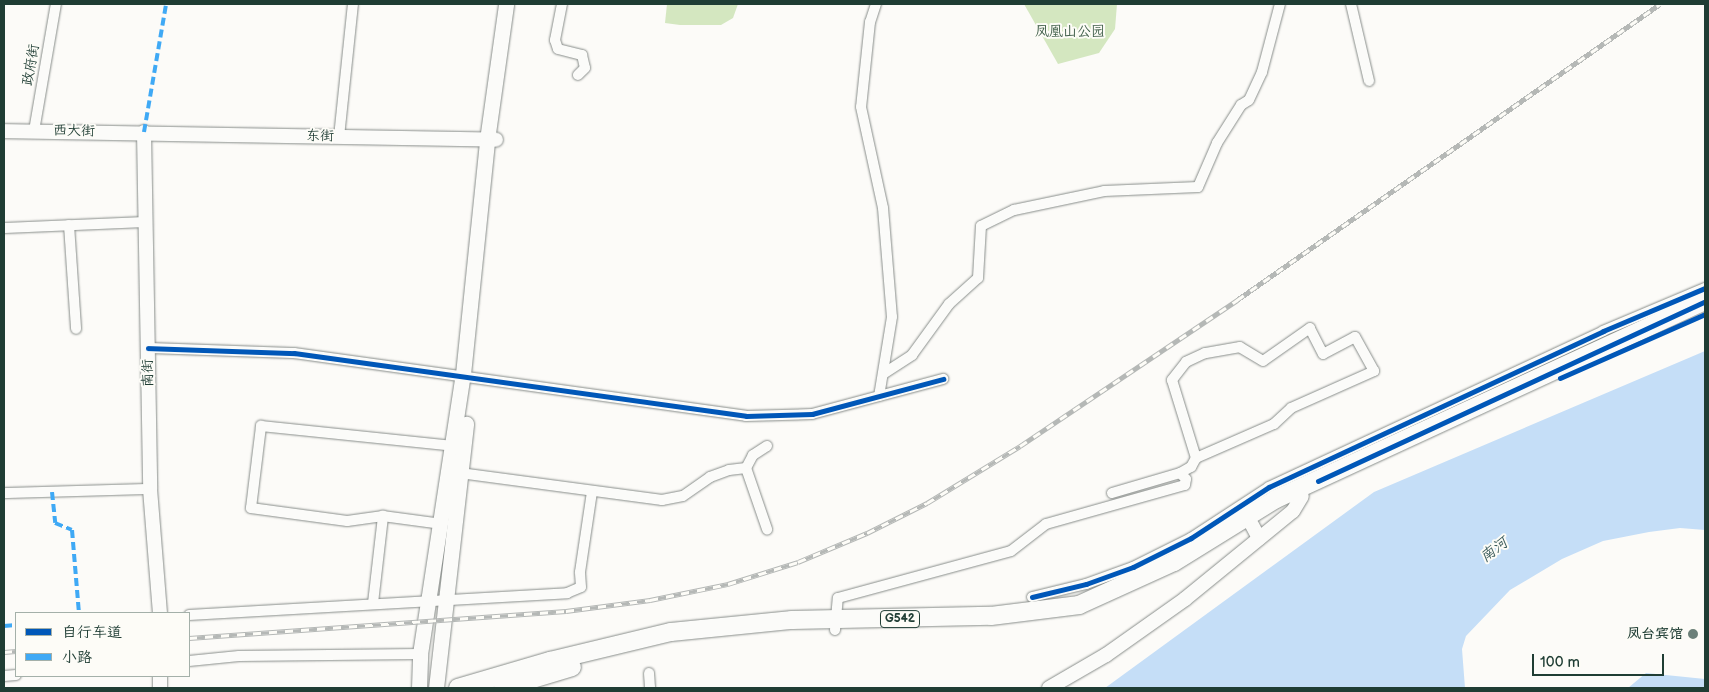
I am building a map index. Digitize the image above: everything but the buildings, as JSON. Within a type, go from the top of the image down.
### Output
[{"type":"highway","name":"G542","points":[[458,688],[550,661],[671,632],[782,621],[835,625],[992,626],[1081,614],[1181,571],[1256,532],[1319,484],[1705,301]]},
{"type":"highway","name":"G542","points":[[503,688],[673,641],[835,625],[991,616],[1079,605],[1174,562],[1276,499],[1319,484],[1705,314]]},
{"type":"main road","points":[[419,688],[420,654],[438,599],[460,473],[467,375],[506,4]]},
{"type":"main road","points":[[492,140],[516,4]]},
{"type":"main road","points":[[436,688],[442,524],[453,446],[467,375]]},
{"type":"street","name":"政府街","points":[[34,131],[56,4]]},
{"type":"street","points":[[339,137],[353,4]]},
{"type":"street","points":[[562,4],[555,40],[558,49],[582,55],[585,68],[578,75]]},
{"type":"street","points":[[876,4],[870,22],[861,107],[884,217],[892,317],[880,396]]},
{"type":"street","points":[[883,374],[912,355],[949,304],[978,278],[981,226],[1014,210],[1104,191],[1198,187],[1217,142],[1242,105],[1248,100],[1262,72],[1280,4]]},
{"type":"street","points":[[1351,4],[1369,81]]},
{"type":"street","name":"西大街","points":[[4,131],[144,132]]},
{"type":"street","name":"东街","points":[[144,132],[492,140]]},
{"type":"street","name":"南街","points":[[144,132],[150,489],[160,612]]},
{"type":"street","points":[[4,228],[146,222]]},
{"type":"street","points":[[69,225],[76,329]]},
{"type":"street","points":[[1032,597],[1086,584],[1133,567],[1191,538],[1270,487],[1603,331],[1705,288]]},
{"type":"street","points":[[1112,493],[1180,473],[1191,467],[1196,458],[1274,424],[1292,408],[1374,371],[1355,337],[1323,354],[1310,328],[1263,361],[1240,347],[1205,353],[1186,362],[1172,380],[1196,458]]},
{"type":"street","points":[[148,348],[294,353],[467,375],[746,416],[812,414],[943,380]]},
{"type":"street","points":[[442,524],[383,516],[347,521],[251,508],[260,426],[453,446]]},
{"type":"street","points":[[460,473],[592,492],[670,500],[683,496],[710,477],[746,468],[753,455],[768,446]]},
{"type":"street","points":[[746,468],[768,529]]},
{"type":"street","points":[[835,625],[838,598],[1012,551],[1046,524],[1185,485],[1186,479],[1180,473]]},
{"type":"street","points":[[4,493],[150,489]]},
{"type":"street","points":[[190,615],[438,599],[552,596],[582,587],[580,572],[592,492]]},
{"type":"street","points":[[374,603],[383,516]]},
{"type":"street","points":[[1049,688],[1106,655],[1161,616],[1256,532]]},
{"type":"street","points":[[190,661],[239,656],[420,654]]},
{"type":"street","points":[[649,673],[650,688]]},
{"type":"green space","points":[[667,4],[738,4],[733,18],[721,25],[680,25],[665,23]]},
{"type":"green space","name":"凤凰山公园","points":[[1024,4],[1117,4],[1115,29],[1099,53],[1058,64]]},
{"type":"water","name":"南河","points":[[1705,351],[1705,530],[1680,528],[1603,541],[1562,559],[1510,590],[1466,636],[1462,649],[1465,688],[1105,688],[1374,492]]},
{"type":"water","points":[[1646,673],[1705,679],[1705,688],[1628,688]]},
{"type":"railway","points":[[190,638],[566,611],[650,600],[728,584],[798,562],[867,533],[927,503],[1020,446],[1237,300],[1660,4]]},
{"type":"railway","points":[[4,652],[15,651]]},
{"type":"marked path","points":[[144,132],[166,4]]},
{"type":"marked path","points":[[52,492],[55,523],[72,530],[79,612]]},
{"type":"marked path","points":[[4,626],[15,625]]},
{"type":"cycle path","points":[[1032,597],[1086,584],[1133,567],[1191,538],[1269,487],[1603,331],[1705,288]]},
{"type":"cycle path","points":[[1318,481],[1705,301]]},
{"type":"cycle path","points":[[1560,378],[1705,314]]},
{"type":"cycle path","points":[[148,348],[294,353],[746,416],[812,414],[943,379]]},
{"type":"place","name":"凤台宾馆","points":[[1693,634]]}]
